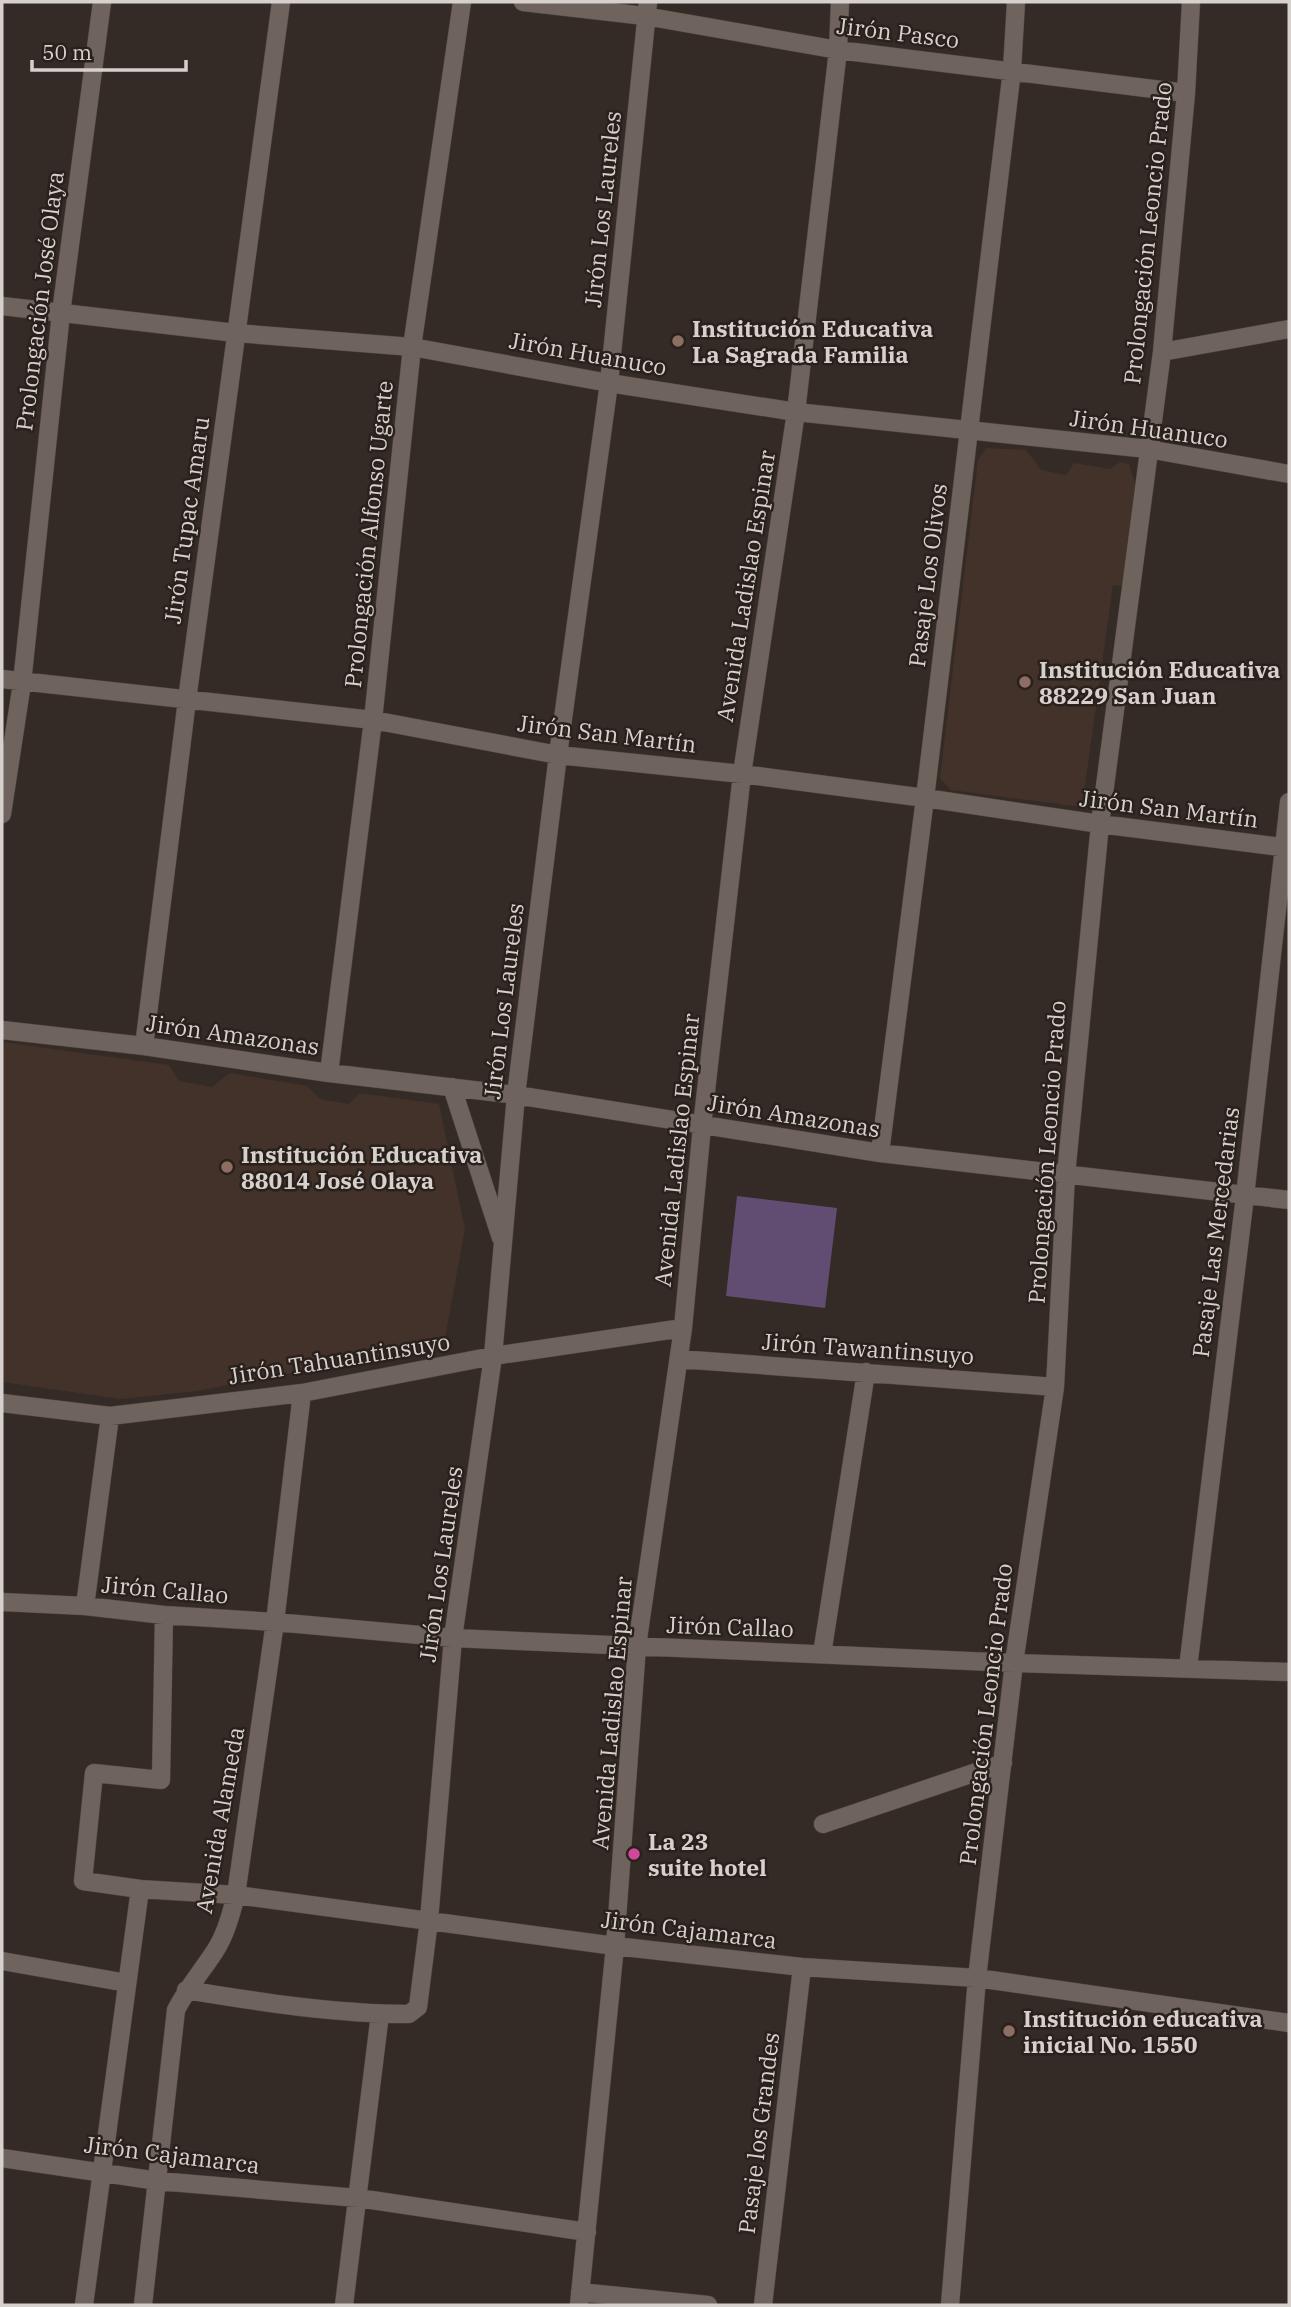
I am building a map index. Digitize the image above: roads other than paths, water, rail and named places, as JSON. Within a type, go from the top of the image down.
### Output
[{"type":"street","name":"Prolongación José Olaya","points":[[2,814],[22,683],[61,313],[102,2]]},
{"type":"street","name":"Jirón Tupac Amaru","points":[[144,1045],[187,700],[281,2]]},
{"type":"street","name":"Prolongación Alfonso Ugarte","points":[[329,1073],[373,720],[412,346],[462,2]]},
{"type":"street","name":"Jirón Pasco","points":[[523,2],[646,9],[838,50],[1186,93]]},
{"type":"street","name":"Avenida Ladislao Espinar","points":[[580,2299],[615,1946],[638,1646],[683,1328],[702,1126],[741,774],[796,412],[838,50],[840,2]]},
{"type":"street","name":"Pasaje Los Olivos","points":[[880,1153],[1012,71],[1016,2]]},
{"type":"street","name":"Prolongación Leoncio Prado","points":[[950,2305],[977,1978],[1014,1663],[1055,1387],[1066,1175],[1100,824],[1162,352],[1186,93],[1191,2]]},
{"type":"street","name":"Jirón Los Laureles","points":[[380,2014],[409,2014],[418,2007],[429,1920],[453,1638],[493,1356],[516,1096],[558,755],[609,383],[646,9]]},
{"type":"street","name":"Jirón Huanuco","points":[[2,306],[236,333],[412,346],[609,383],[796,412],[1148,449],[1289,474]]},
{"type":"street","points":[[1162,352],[1289,329]]},
{"type":"street","name":"Jirón San Martín","points":[[2,679],[373,720],[558,755],[741,774],[1286,848]]},
{"type":"street","name":"Pasaje Las Mercedarias","points":[[1188,1668],[1286,848],[1289,802]]},
{"type":"street","name":"Jirón Amazonas","points":[[2,1030],[144,1045],[329,1073],[452,1087],[880,1153],[1289,1200]]},
{"type":"street","points":[[452,1087],[503,1244]]},
{"type":"street","name":"Jirón Tahuantinsuyo","points":[[2,1403],[110,1416],[302,1393],[493,1356],[683,1328]]},
{"type":"street","name":"Jirón Tawantinsuyo","points":[[678,1359],[1055,1387]]},
{"type":"street","points":[[822,1654],[866,1372]]},
{"type":"street","name":"Avenida Alameda","points":[[143,2305],[176,2010],[186,1990],[216,1949],[228,1923],[236,1895],[275,1622],[302,1393]]},
{"type":"street","points":[[85,1606],[110,1416]]},
{"type":"street","name":"Jirón Callao","points":[[2,1602],[85,1606],[164,1615],[453,1638],[1014,1663],[1289,1672]]},
{"type":"street","name":"Jirón Cajamarca","points":[[164,1615],[161,1780],[94,1773],[83,1881],[141,1889],[236,1895],[615,1946],[802,1967],[977,1978],[1289,2023]]},
{"type":"street","points":[[823,1824],[1003,1763]]},
{"type":"street","points":[[84,2305],[141,1889]]},
{"type":"street","points":[[2,1961],[127,1983]]},
{"type":"street","name":"Pasaje los Grandes","points":[[763,2305],[802,1967]]},
{"type":"street","points":[[186,1990],[250,2001],[380,2014],[344,2305]]},
{"type":"street","name":"Jirón Cajamarca","points":[[2,2158],[158,2181],[358,2198],[587,2232]]},
{"type":"street","points":[[580,2299],[708,2305]]},
{"type":"place","name":"Institución Educativa La Sagrada Familia","points":[[678,341]]},
{"type":"place","name":"Institución Educativa 88229 San Juan","points":[[1025,682]]},
{"type":"place","name":"Institución Educativa 88014 José Olaya","points":[[227,1167]]},
{"type":"place","name":"La 23 suite hotel","points":[[634,1854]]},
{"type":"place","name":"Institución educativa inicial No. 1550","points":[[1009,2031]]}]
